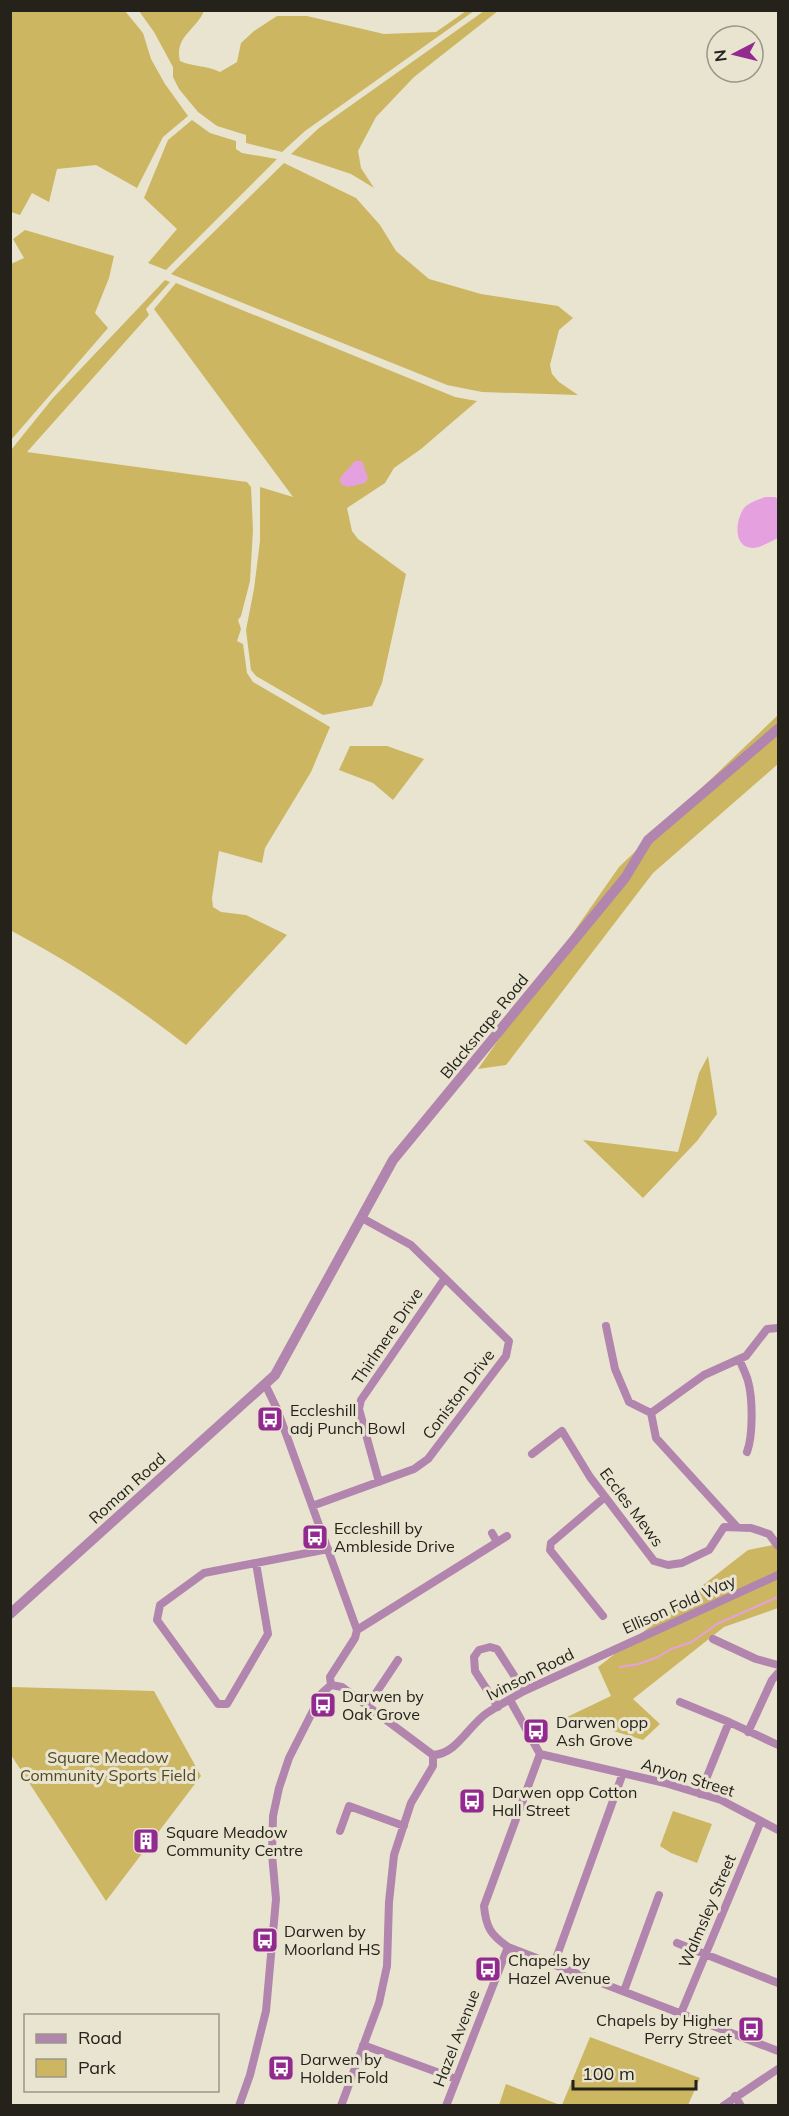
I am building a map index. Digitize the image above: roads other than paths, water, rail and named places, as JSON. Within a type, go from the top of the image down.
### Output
[{"type":"street","name":"Blacksnape Road","points":[[265,1384],[275,1375],[393,1160],[625,878],[648,840],[778,729]]},
{"type":"street","name":"Coniston Drive","points":[[312,1506],[414,1469],[428,1459],[506,1356],[509,1341],[411,1245],[362,1218]]},
{"type":"street","name":"Thirlmere Drive","points":[[379,1482],[359,1409],[361,1400],[445,1278]]},
{"type":"street","points":[[606,1326],[615,1369],[629,1402],[651,1413]]},
{"type":"street","points":[[651,1413],[704,1375],[746,1356],[767,1329],[778,1328]]},
{"type":"street","points":[[739,1359],[748,1382],[750,1397],[751,1442],[747,1452]]},
{"type":"street","points":[[265,1384],[277,1409],[357,1630],[355,1638],[330,1677],[331,1685]]},
{"type":"street","name":"Roman Road","points":[[10,1614],[265,1384]]},
{"type":"street","points":[[651,1413],[656,1438],[737,1527],[751,1528],[769,1534],[778,1546]]},
{"type":"street","name":"Eccles Mews","points":[[532,1454],[562,1431],[590,1478],[654,1561],[668,1565],[682,1563],[709,1550],[724,1527],[737,1527]]},
{"type":"street","points":[[603,1616],[550,1550],[551,1544],[604,1497]]},
{"type":"street","points":[[492,1533],[497,1542]]},
{"type":"street","points":[[357,1630],[507,1536]]},
{"type":"street","points":[[256,1563],[268,1634],[227,1704],[218,1704],[157,1620],[160,1605],[204,1573],[328,1549]]},
{"type":"street","name":"Ellison Fold Way","points":[[591,1660],[778,1575]]},
{"type":"street","points":[[713,1640],[756,1659],[778,1665]]},
{"type":"street","points":[[498,1707],[475,1671],[474,1658],[479,1650],[490,1647],[497,1649],[524,1691]]},
{"type":"street","points":[[368,1705],[398,1660]]},
{"type":"street","name":"Ivinson Road","points":[[433,1755],[442,1755],[450,1750],[485,1714],[524,1691],[591,1660]]},
{"type":"street","points":[[748,1731],[772,1680],[778,1673]]},
{"type":"street","points":[[331,1685],[342,1687],[433,1755],[434,1766],[411,1803],[394,1855],[389,1902],[387,1966],[379,2003],[341,2106]]},
{"type":"street","points":[[239,2106],[250,2074],[266,2011],[276,1899],[273,1816],[279,1788],[293,1749],[322,1693],[331,1685]]},
{"type":"street","points":[[510,1700],[540,1754],[484,1906],[486,1922],[495,1937],[508,1947],[778,2051]]},
{"type":"street","points":[[680,1702],[778,1745]]},
{"type":"street","points":[[700,1794],[729,1722]]},
{"type":"street","name":"Anyon Street","points":[[540,1754],[623,1773],[721,1800],[778,1830]]},
{"type":"street","points":[[554,1964],[623,1773]]},
{"type":"street","points":[[340,1831],[349,1806],[404,1826]]},
{"type":"street","name":"Walmsley Street","points":[[681,2013],[761,1821]]},
{"type":"street","points":[[624,1991],[659,1895]]},
{"type":"street","points":[[677,1943],[778,1983]]},
{"type":"street","name":"Hazel Avenue","points":[[446,2106],[508,1947]]},
{"type":"street","points":[[363,2045],[456,2079]]},
{"type":"street","points":[[723,2106],[778,2069]]},
{"type":"street","points":[[735,2096],[741,2106]]},
{"type":"waterway","points":[[620,1667],[639,1664],[692,1642],[717,1624],[778,1597]]},
{"type":"place","name":"Eccleshill adj Punch Bowl","points":[[270,1419]]},
{"type":"place","name":"Eccleshill by Ambleside Drive","points":[[315,1537]]},
{"type":"place","name":"Darwen by Oak Grove","points":[[323,1705]]},
{"type":"place","name":"Darwen opp Ash Grove","points":[[536,1731]]},
{"type":"place","name":"Darwen opp Cotton Hall Street","points":[[472,1801]]},
{"type":"place","name":"Square Meadow Community Centre","points":[[146,1841]]},
{"type":"place","name":"Darwen by Moorland HS","points":[[265,1940]]},
{"type":"place","name":"Chapels by Hazel Avenue","points":[[488,1969]]},
{"type":"place","name":"Chapels by Higher Perry Street","points":[[751,2029]]},
{"type":"place","name":"Darwen by Holden Fold","points":[[281,2068]]},
{"type":"park label","name":"Square Meadow Community Sports Field","points":[[108,1766]]}]
